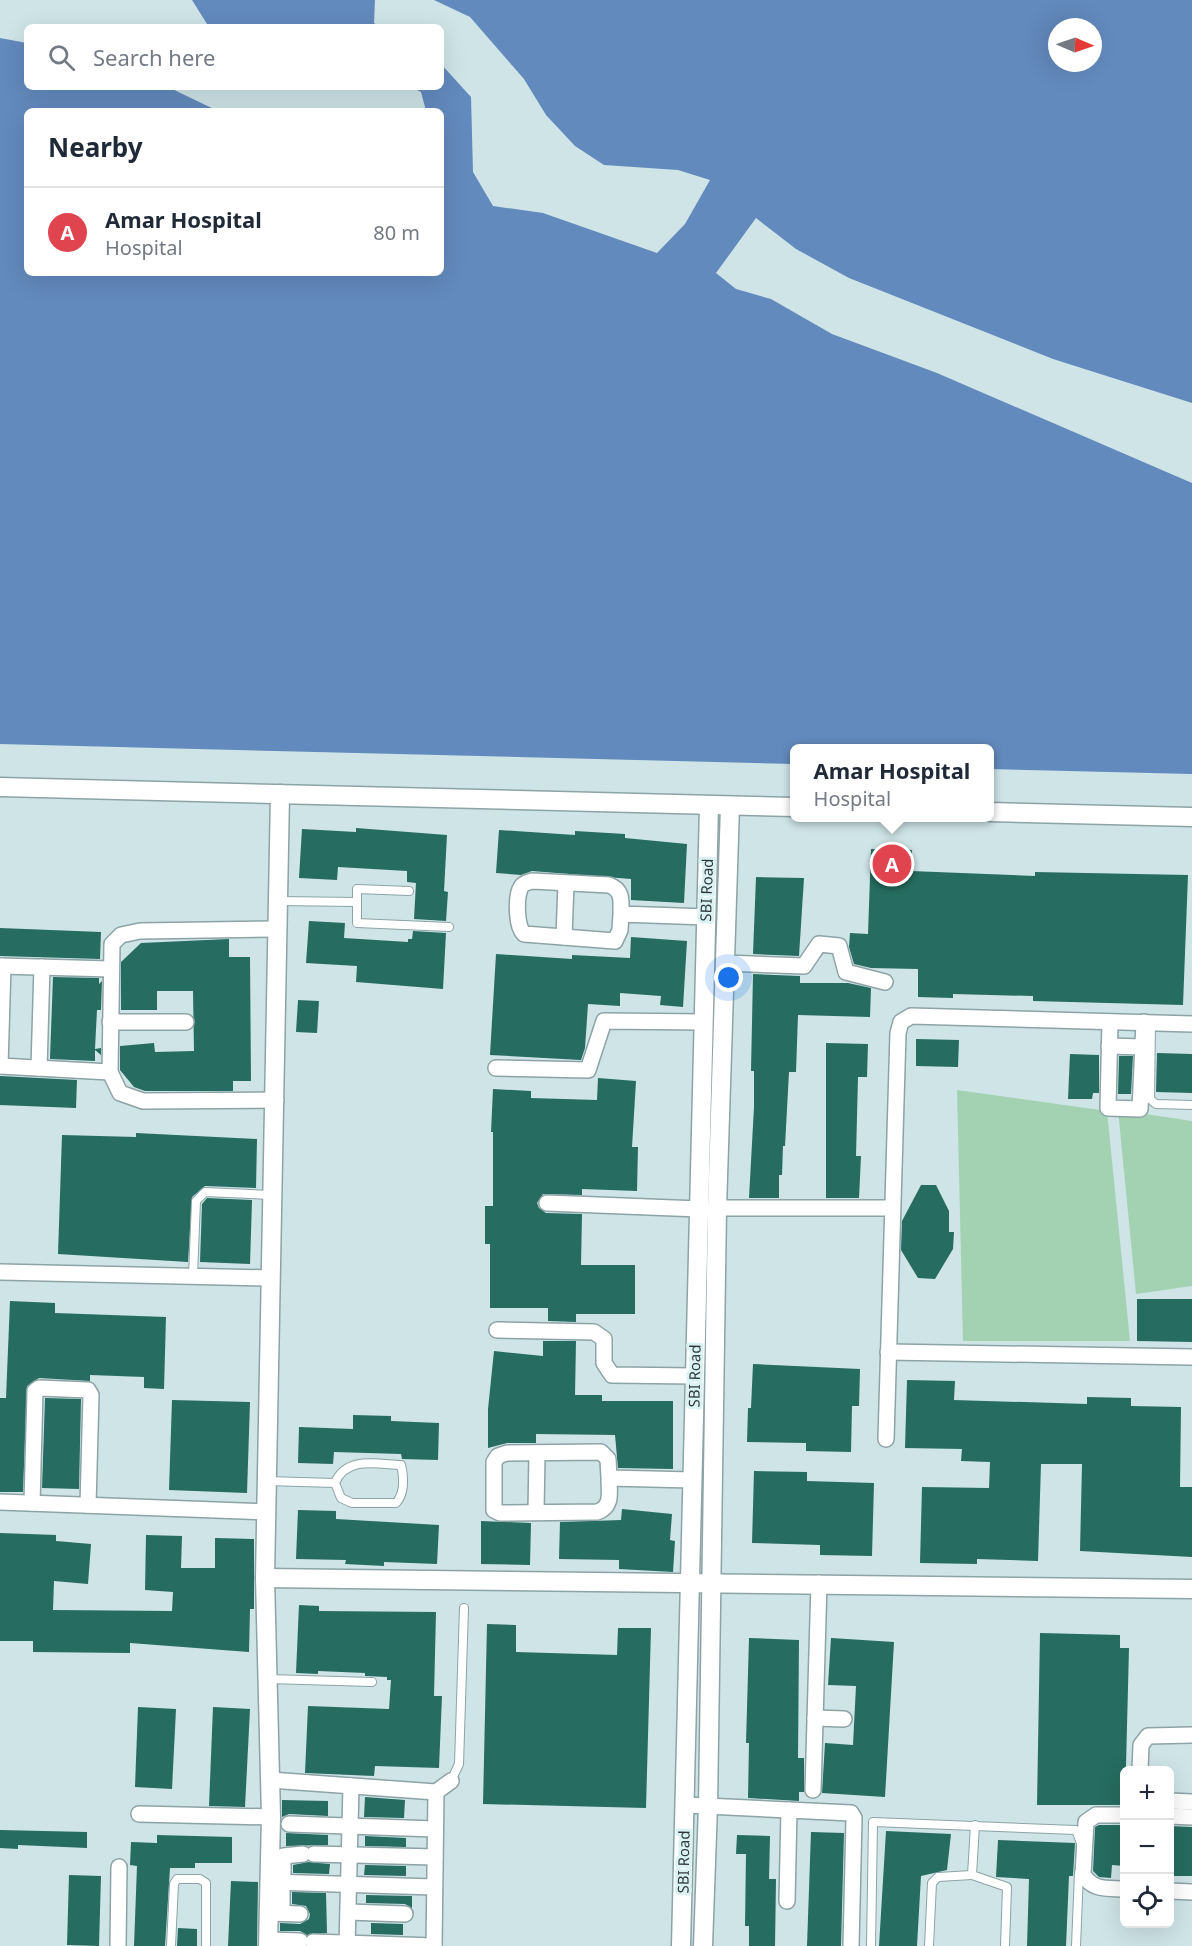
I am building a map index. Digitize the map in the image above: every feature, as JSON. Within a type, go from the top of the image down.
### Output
[{"type":"street","points":[[0,787],[790,807]]},
{"type":"street","points":[[279,1885],[271,1817],[266,1578],[280,794]]},
{"type":"street","name":"SBI Road","points":[[703,1946],[712,1583],[704,1022],[709,806]]},
{"type":"street","name":"SBI Road","points":[[681,1946],[695,1376],[726,963],[730,806]]},
{"type":"street","points":[[994,812],[1192,817]]},
{"type":"street","points":[[524,883],[566,883],[616,888],[621,894],[621,914],[620,930],[615,941],[524,934],[518,922],[520,888],[524,883]]},
{"type":"street","points":[[564,937],[566,883]]},
{"type":"street","points":[[621,914],[706,917]]},
{"type":"street","points":[[276,1100],[143,1101],[120,1093],[110,1072],[110,1022],[112,944],[121,935],[140,931],[279,929]]},
{"type":"street","points":[[726,963],[804,966],[819,944],[834,943],[839,946],[846,972],[885,982]]},
{"type":"street","points":[[110,1072],[0,1066],[2,966],[111,969]]},
{"type":"street","points":[[39,1068],[42,967]]},
{"type":"street","points":[[886,1439],[898,1033],[901,1022],[911,1016],[1192,1024]]},
{"type":"street","points":[[496,1068],[588,1070],[604,1021],[704,1022]]},
{"type":"street","points":[[110,1022],[186,1022]]},
{"type":"street","points":[[1110,1022],[1108,1108],[1140,1108],[1143,1047],[1148,1023]]},
{"type":"street","points":[[1109,1046],[1143,1047]]},
{"type":"street","points":[[547,1203],[708,1208],[892,1208]]},
{"type":"street","points":[[0,1272],[271,1278]]},
{"type":"street","points":[[497,1330],[594,1332],[604,1340],[604,1363],[612,1375],[695,1376]]},
{"type":"street","points":[[888,1352],[1192,1358]]},
{"type":"street","points":[[32,1503],[35,1391],[39,1388],[88,1390],[91,1395],[88,1505]]},
{"type":"street","points":[[601,1452],[608,1459],[609,1504],[604,1510],[597,1512],[500,1513],[494,1510],[494,1461],[498,1456],[507,1453],[537,1453],[601,1452]]},
{"type":"street","points":[[536,1512],[537,1453]]},
{"type":"street","points":[[609,1478],[692,1480]]},
{"type":"street","points":[[0,1502],[267,1512]]},
{"type":"street","points":[[266,1578],[1192,1589]]},
{"type":"street","points":[[813,1790],[819,1584]]},
{"type":"street","points":[[815,1718],[844,1719]]},
{"type":"street","points":[[1140,1766],[1143,1739],[1155,1734],[1192,1735]]},
{"type":"street","points":[[270,1780],[436,1792],[451,1781]]},
{"type":"street","points":[[347,1944],[351,1786]]},
{"type":"street","points":[[435,1857],[309,1854],[283,1856],[278,1916],[273,1942],[434,1946],[436,1792]]},
{"type":"street","points":[[1174,1801],[1192,1802]]},
{"type":"street","points":[[685,1805],[848,1812],[854,1818],[851,1946]]},
{"type":"street","points":[[787,1901],[789,1810]]},
{"type":"street","points":[[140,1814],[271,1817]]},
{"type":"street","points":[[1120,1815],[1096,1815],[1086,1822],[1083,1874],[1087,1882],[1096,1888],[1120,1889]]},
{"type":"street","points":[[1174,1816],[1192,1816]]},
{"type":"street","points":[[289,1824],[435,1829]]},
{"type":"street","points":[[118,1946],[119,1867]]},
{"type":"street","points":[[279,1885],[434,1887]]},
{"type":"street","points":[[1174,1891],[1192,1892]]},
{"type":"street","points":[[348,1912],[405,1914]]},
{"type":"street","points":[[278,1916],[300,1914]]},
{"type":"lane","points":[[409,891],[357,889],[357,923],[449,927]]},
{"type":"lane","points":[[278,901],[357,903]]},
{"type":"lane","points":[[1148,1023],[1150,1099],[1156,1104],[1192,1105]]},
{"type":"lane","points":[[193,1276],[196,1201],[199,1195],[205,1191],[272,1195]]},
{"type":"lane","points":[[358,1463],[401,1466],[403,1474],[402,1497],[396,1503],[352,1503],[341,1498],[334,1484],[339,1473],[358,1463]]},
{"type":"lane","points":[[267,1481],[334,1484]]},
{"type":"lane","points":[[451,1781],[459,1764],[464,1608]]},
{"type":"lane","points":[[268,1679],[372,1682]]},
{"type":"lane","points":[[871,1946],[873,1822],[1076,1830],[1081,1840],[1076,1946]]},
{"type":"lane","points":[[972,1875],[975,1826]]},
{"type":"lane","points":[[929,1946],[932,1883],[938,1877],[972,1875],[1007,1887],[1005,1946]]},
{"type":"lane","points":[[171,1946],[174,1884],[177,1879],[200,1879],[206,1883],[206,1946]]},
{"type":"green space","points":[[957,1090],[1107,1111],[1130,1341],[963,1341]]},
{"type":"green space","points":[[1118,1110],[1192,1121],[1192,1286],[1136,1294]]},
{"type":"water","points":[[192,0],[375,0],[376,24],[207,24]]},
{"type":"water","points":[[434,0],[1192,0],[1192,403],[1053,359],[849,278],[796,249],[756,218],[716,273],[736,289],[771,299],[832,334],[937,373],[1192,483],[1192,774],[994,769],[994,744],[790,744],[790,764],[0,744],[0,38],[24,42],[24,90],[174,90],[212,108],[24,108],[24,276],[444,276],[444,108],[425,108],[421,92],[417,90],[444,90],[444,67],[471,97],[473,172],[493,206],[543,213],[657,253],[685,224],[710,180],[678,170],[604,165],[575,146],[546,115],[524,79],[470,17]]},
{"type":"building","points":[[356,828],[447,835],[444,891],[448,892],[446,921],[414,919],[416,883],[407,882],[407,871],[338,867],[337,880],[299,878],[302,829],[356,832]]},
{"type":"building","points":[[499,830],[575,835],[575,831],[625,834],[625,838],[687,844],[684,903],[631,900],[631,879],[532,871],[521,875],[496,873]]},
{"type":"building","points":[[871,849],[912,850],[911,871],[1035,876],[1035,872],[1188,875],[1183,1005],[1033,1001],[1033,996],[953,994],[953,998],[918,997],[918,969],[871,968],[854,964],[849,947],[850,933],[868,934]]},
{"type":"building","points":[[756,877],[804,878],[799,956],[753,954]]},
{"type":"building","points":[[309,921],[345,923],[344,938],[408,942],[408,939],[412,939],[413,931],[446,933],[443,989],[356,982],[357,966],[306,963]]},
{"type":"building","points":[[0,928],[101,932],[100,959],[0,956]]},
{"type":"building","points":[[631,937],[687,941],[683,1007],[660,1005],[661,996],[620,993],[620,1006],[588,1004],[585,1048],[581,1060],[490,1055],[496,954],[572,959],[572,955],[630,958]]},
{"type":"building","points":[[229,939],[229,957],[250,957],[251,1081],[233,1081],[233,1091],[145,1091],[134,1087],[120,1070],[120,1046],[154,1043],[155,1052],[194,1051],[193,991],[157,991],[157,1010],[121,1010],[121,962],[141,943]]},
{"type":"building","points":[[753,974],[800,976],[800,983],[848,983],[871,988],[870,1017],[798,1015],[796,1072],[789,1072],[785,1146],[783,1146],[782,1175],[779,1175],[779,1198],[749,1198],[754,1107],[754,1071],[751,1071]]},
{"type":"building","points":[[53,977],[99,978],[99,984],[102,981],[101,1010],[97,1010],[95,1049],[101,1048],[101,1055],[95,1050],[95,1061],[50,1059]]},
{"type":"building","points":[[298,1000],[319,1001],[317,1033],[296,1032]]},
{"type":"building","points":[[916,1039],[959,1040],[958,1067],[916,1066]]},
{"type":"building","points":[[826,1043],[868,1044],[867,1077],[858,1077],[856,1156],[861,1156],[859,1198],[826,1198]]},
{"type":"building","points":[[1157,1053],[1192,1054],[1192,1093],[1156,1092]]},
{"type":"building","points":[[1070,1054],[1099,1055],[1099,1093],[1093,1093],[1092,1099],[1068,1099]]},
{"type":"building","points":[[1119,1056],[1133,1056],[1131,1094],[1118,1094]]},
{"type":"building","points":[[0,1076],[77,1080],[76,1108],[0,1105]]},
{"type":"building","points":[[598,1078],[636,1081],[632,1147],[638,1147],[637,1191],[582,1189],[582,1195],[543,1194],[537,1203],[539,1208],[546,1213],[582,1214],[581,1265],[635,1265],[635,1314],[576,1314],[576,1322],[548,1321],[548,1308],[490,1308],[490,1244],[485,1244],[485,1206],[493,1206],[493,1132],[491,1132],[493,1089],[531,1091],[531,1098],[597,1100]]},
{"type":"building","points":[[136,1133],[257,1139],[256,1188],[205,1186],[192,1197],[188,1262],[58,1254],[62,1135],[136,1137]]},
{"type":"building","points":[[921,1185],[936,1185],[949,1211],[949,1232],[954,1232],[953,1249],[935,1279],[918,1278],[901,1250],[902,1221]]},
{"type":"building","points":[[207,1198],[252,1200],[250,1264],[200,1262],[202,1204]]},
{"type":"building","points":[[1137,1299],[1192,1299],[1192,1342],[1137,1341]]},
{"type":"building","points":[[10,1301],[55,1303],[55,1313],[166,1317],[164,1389],[144,1388],[144,1377],[90,1375],[90,1381],[39,1378],[27,1386],[23,1492],[0,1492],[0,1398],[6,1398]]},
{"type":"building","points":[[543,1341],[576,1341],[575,1395],[602,1395],[602,1401],[673,1401],[673,1469],[618,1468],[615,1435],[536,1434],[536,1443],[507,1443],[488,1448],[488,1409],[494,1351],[543,1356]]},
{"type":"building","points":[[753,1364],[860,1369],[859,1406],[852,1406],[851,1452],[806,1451],[806,1443],[747,1442]]},
{"type":"building","points":[[907,1380],[955,1381],[954,1400],[1087,1404],[1087,1397],[1131,1398],[1131,1406],[1181,1407],[1180,1487],[1192,1487],[1192,1557],[1080,1551],[1082,1464],[1041,1464],[1038,1561],[977,1559],[977,1564],[920,1563],[922,1487],[989,1488],[990,1462],[961,1461],[962,1449],[905,1448]]},
{"type":"building","points":[[45,1398],[81,1399],[79,1489],[42,1488]]},
{"type":"building","points":[[172,1400],[250,1402],[247,1493],[169,1490]]},
{"type":"building","points":[[353,1415],[391,1416],[391,1421],[439,1423],[438,1460],[402,1459],[401,1454],[334,1452],[333,1464],[298,1463],[299,1427],[353,1429]]},
{"type":"building","points":[[754,1471],[807,1472],[807,1481],[874,1483],[872,1556],[820,1555],[820,1545],[752,1543]]},
{"type":"building","points":[[622,1509],[672,1514],[670,1540],[675,1541],[673,1572],[619,1569],[619,1560],[559,1559],[560,1522],[621,1520]]},
{"type":"building","points":[[298,1510],[336,1511],[336,1519],[439,1525],[437,1564],[384,1562],[384,1566],[345,1564],[346,1560],[296,1559]]},
{"type":"building","points":[[481,1521],[531,1523],[530,1565],[481,1564]]},
{"type":"building","points":[[0,1533],[56,1535],[56,1541],[91,1544],[88,1584],[54,1581],[53,1610],[172,1611],[173,1592],[145,1590],[146,1535],[182,1536],[181,1568],[215,1568],[215,1538],[254,1539],[254,1609],[250,1609],[249,1652],[130,1643],[130,1653],[33,1652],[33,1641],[0,1641]]},
{"type":"building","points":[[299,1605],[319,1606],[319,1611],[436,1612],[434,1696],[442,1696],[439,1768],[375,1766],[374,1776],[305,1773],[308,1706],[389,1709],[391,1680],[387,1680],[387,1677],[365,1676],[365,1673],[318,1671],[318,1674],[296,1673]]},
{"type":"building","points":[[487,1624],[516,1625],[516,1652],[617,1655],[618,1628],[651,1628],[646,1808],[483,1804]]},
{"type":"building","points":[[1040,1633],[1120,1635],[1120,1648],[1129,1648],[1126,1766],[1120,1766],[1120,1805],[1037,1805]]},
{"type":"building","points":[[749,1638],[799,1640],[798,1758],[804,1758],[804,1792],[799,1792],[799,1801],[748,1798],[749,1743],[746,1743]]},
{"type":"building","points":[[831,1638],[894,1642],[885,1797],[822,1793],[825,1743],[853,1745],[856,1686],[828,1685]]},
{"type":"building","points":[[138,1707],[176,1709],[172,1789],[135,1787]]},
{"type":"building","points":[[213,1707],[250,1709],[245,1807],[209,1806]]},
{"type":"building","points":[[365,1797],[405,1800],[404,1818],[364,1817]]},
{"type":"building","points":[[282,1800],[328,1801],[328,1816],[289,1814],[282,1817]]},
{"type":"building","points":[[1120,1825],[1120,1866],[1112,1865],[1111,1878],[1099,1877],[1093,1871],[1095,1827]]},
{"type":"building","points":[[1174,1826],[1192,1827],[1192,1876],[1174,1876]]},
{"type":"building","points":[[0,1830],[87,1832],[87,1848],[18,1845],[18,1849],[0,1848]]},
{"type":"building","points":[[886,1831],[951,1834],[947,1870],[921,1876],[917,1946],[879,1946]]},
{"type":"building","points":[[811,1832],[844,1833],[841,1946],[807,1946]]},
{"type":"building","points":[[286,1833],[328,1835],[328,1845],[286,1846]]},
{"type":"building","points":[[157,1835],[232,1837],[232,1863],[195,1863],[195,1868],[170,1868],[165,1946],[134,1946],[137,1866],[130,1865],[131,1842],[157,1843]]},
{"type":"building","points":[[737,1835],[770,1836],[769,1879],[776,1879],[775,1946],[749,1946],[749,1926],[745,1926],[746,1854],[736,1854]]},
{"type":"building","points":[[365,1836],[406,1838],[406,1847],[365,1846]]},
{"type":"building","points":[[998,1840],[1075,1843],[1073,1876],[1069,1876],[1066,1946],[1027,1946],[1029,1879],[996,1877]]},
{"type":"building","points":[[308,1862],[330,1864],[329,1874],[293,1873],[293,1865]]},
{"type":"building","points":[[365,1865],[406,1866],[406,1876],[364,1875]]},
{"type":"building","points":[[69,1875],[101,1876],[99,1946],[67,1945]]},
{"type":"building","points":[[231,1881],[258,1882],[257,1946],[228,1946]]},
{"type":"building","points":[[292,1892],[326,1893],[327,1933],[307,1935],[300,1931],[280,1931],[280,1923],[300,1924],[309,1919],[310,1914],[306,1906],[292,1904]]},
{"type":"building","points":[[366,1895],[412,1896],[412,1908],[405,1904],[366,1903]]},
{"type":"building","points":[[371,1923],[403,1924],[403,1935],[371,1934]]},
{"type":"building","points":[[178,1928],[197,1929],[197,1946],[177,1946]]},
{"type":"place","name":"Amar Hospital","points":[[892,864]]}]
